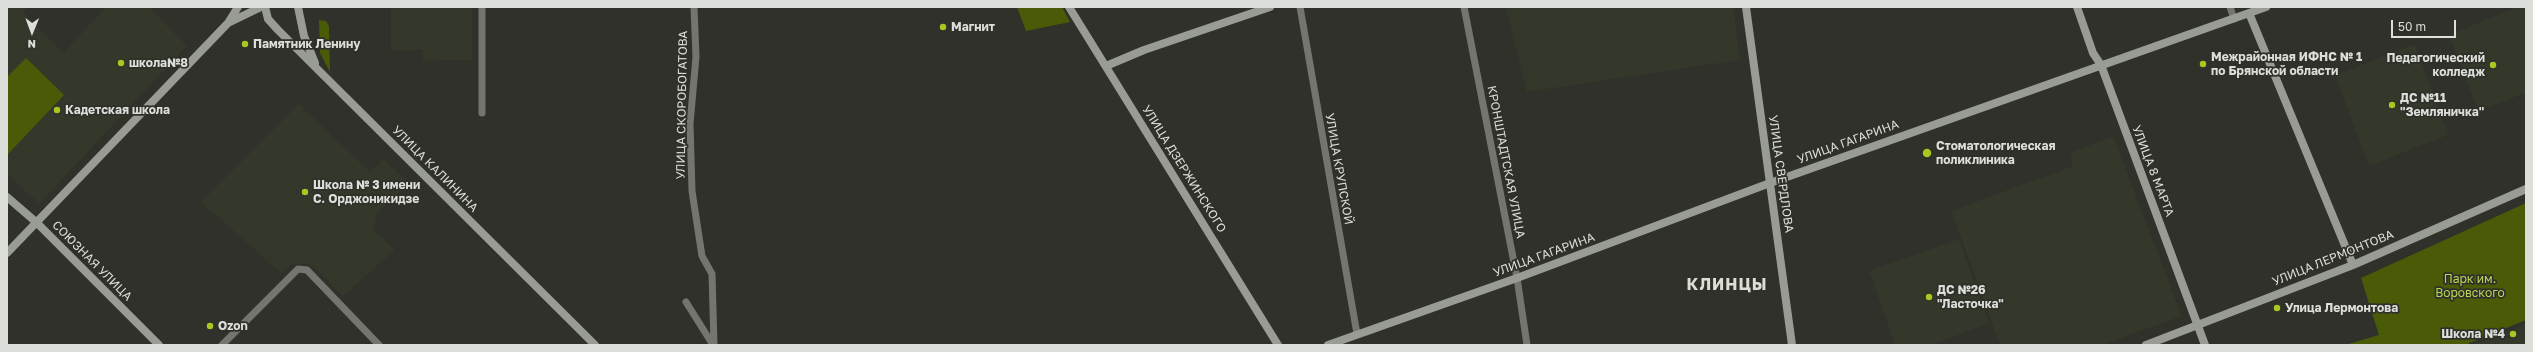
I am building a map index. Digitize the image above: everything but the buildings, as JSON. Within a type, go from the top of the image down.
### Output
[{"type":"street","points":[[7,253],[228,23],[238,7]]},
{"type":"street","points":[[228,23],[261,7]]},
{"type":"street","name":"УЛИЦА КАЛИНИНА","points":[[265,7],[271,23],[595,345]]},
{"type":"street","points":[[298,7],[304,36],[321,72]]},
{"type":"street","points":[[482,7],[482,114]]},
{"type":"street","name":"УЛИЦА СКОРОБОГАТОВА","points":[[694,7],[696,57],[690,124],[692,192],[702,256],[712,274],[713,345]]},
{"type":"street","name":"УЛИЦА ДЗЕРЖИНСКОГО","points":[[1069,7],[1278,345]]},
{"type":"street","points":[[1106,66],[1144,50],[1270,7]]},
{"type":"street","name":"УЛИЦА КРУПСКОЙ","points":[[1300,7],[1357,334]]},
{"type":"street","name":"КРОНШТАДТСКАЯ УЛИЦА","points":[[1464,7],[1517,278],[1527,345]]},
{"type":"street","name":"УЛИЦА СВЕРДЛОВА","points":[[1746,7],[1792,345]]},
{"type":"street","name":"УЛИЦА 8 МАРТА","points":[[2077,7],[2093,53],[2101,65],[2205,345]]},
{"type":"street","points":[[2230,7],[2234,19]]},
{"type":"street","name":"УЛИЦА ГАГАРИНА","points":[[1328,345],[1517,278],[1770,183],[2266,7]]},
{"type":"street","points":[[2250,13],[2353,265]]},
{"type":"street","name":"УЛИЦА ЛЕРМОНТОВА","points":[[2146,345],[2353,265],[2526,189]]},
{"type":"street","name":"СОЮЗНАЯ УЛИЦА","points":[[7,197],[36,222],[159,345]]},
{"type":"street","points":[[222,345],[298,269],[307,270],[379,345]]},
{"type":"street","points":[[686,302],[713,345]]},
{"type":"shaded area","points":[[7,7],[28,7],[23,13],[63,53],[106,7],[149,7],[187,46],[39,204],[7,174]]},
{"type":"shaded area","points":[[391,7],[472,7],[472,60],[423,61],[423,50],[391,51]]},
{"type":"shaded area","points":[[1506,7],[1733,7],[1740,60],[1527,92]]},
{"type":"shaded area","name":"Педагогический колледж","points":[[2517,7],[2526,7],[2526,99],[2523,94],[2478,111],[2449,35]]},
{"type":"shaded area","name":"ДС №11 \"Земляничка\"","points":[[2415,44],[2448,135],[2369,166],[2335,75]]},
{"type":"shaded area","name":"Школа № 3 имени С. Орджоникидзе","points":[[299,104],[370,172],[384,159],[409,183],[376,215],[374,231],[395,250],[343,296],[312,265],[293,263],[281,273],[201,202]]},
{"type":"shaded area","points":[[2113,136],[2182,316],[2102,345],[2000,345],[1951,211],[2073,166],[2070,153]]},
{"type":"shaded area","name":"ДС №26 \"Ласточка\"","points":[[1959,239],[1989,323],[1932,345],[1895,345],[1869,271]]},
{"type":"shaded area","name":"Школа №4","points":[[2526,324],[2526,345],[2473,345]]},
{"type":"green space","points":[[1017,7],[1062,7],[1070,22],[1026,31]]},
{"type":"green space","points":[[319,20],[326,21],[329,26],[330,72],[320,53]]},
{"type":"green space","points":[[26,58],[64,95],[8,154],[7,77]]},
{"type":"green space","name":"Парк им. Воровского","points":[[2526,203],[2526,320],[2469,343],[2469,345],[2345,345],[2379,335],[2361,278]]},
{"type":"place","name":"Магнит","points":[[943,27]]},
{"type":"place","name":"Памятник Ленину","points":[[245,44]]},
{"type":"place","name":"школа№8","points":[[121,63]]},
{"type":"place","name":"Межрайонная ИФНС № 1 по Брянской области","points":[[2203,64]]},
{"type":"place","name":"Педагогический колледж","points":[[2493,65]]},
{"type":"place","name":"ДС №11 \"Земляничка\"","points":[[2392,105]]},
{"type":"place","name":"Кадетская школа","points":[[57,110]]},
{"type":"place","name":"Стоматологическая поликлиника","points":[[1927,153]]},
{"type":"place","name":"Школа № 3 имени С. Орджоникидзе","points":[[305,192]]},
{"type":"place","name":"ДС №26 \"Ласточка\"","points":[[1929,297]]},
{"type":"place","name":"Улица Лермонтова","points":[[2277,308]]},
{"type":"place","name":"Ozon","points":[[210,326]]},
{"type":"place","name":"Школа №4","points":[[2513,334]]},
{"type":"district","name":"КЛИНЦЫ","points":[[1727,285]]}]
